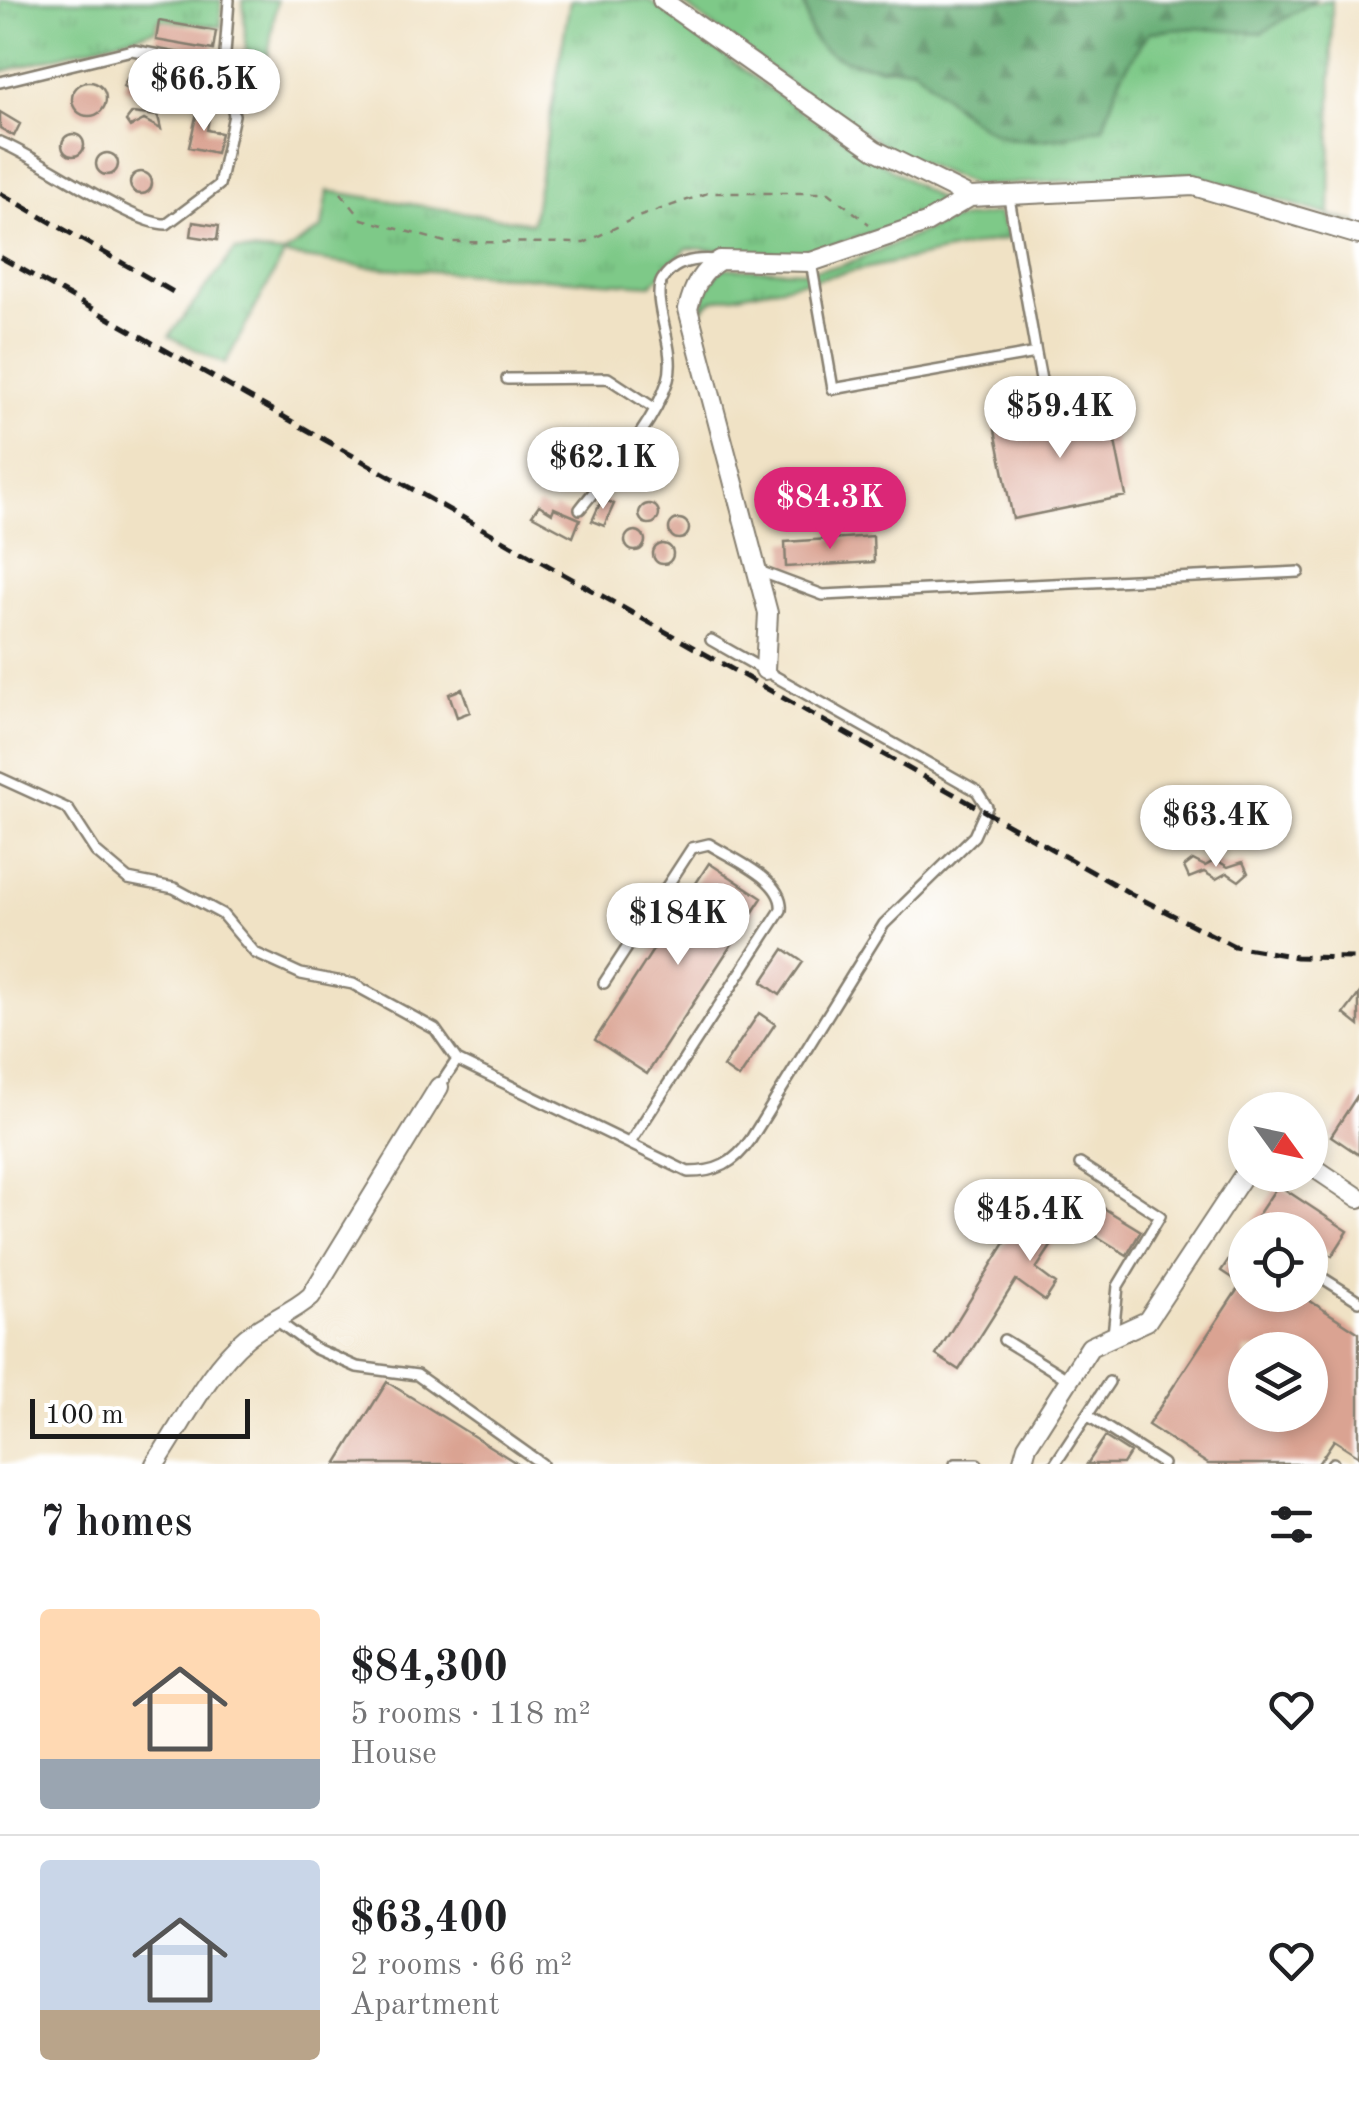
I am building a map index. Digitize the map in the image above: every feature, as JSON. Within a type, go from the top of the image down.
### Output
[{"type":"street","points":[[662,0],[874,150],[970,197],[1194,186],[1359,235]]},
{"type":"street","points":[[765,670],[768,613],[688,308],[701,276],[720,260],[811,262],[926,223],[970,197]]},
{"type":"street","points":[[156,1464],[228,1356],[248,1336],[310,1296],[439,1087]]},
{"type":"street","points":[[1328,1177],[1359,1198]]},
{"type":"street","points":[[1022,1464],[1027,1446],[1090,1347],[1147,1321],[1232,1192]]},
{"type":"lane","points":[[0,142],[48,163],[144,222],[166,224],[219,186],[234,114],[224,66],[229,0]]},
{"type":"lane","points":[[0,82],[132,50],[224,66]]},
{"type":"lane","points":[[1009,198],[1045,401]]},
{"type":"lane","points":[[580,509],[644,427],[670,368],[669,332],[658,294],[662,280],[682,262],[720,260]]},
{"type":"lane","points":[[811,262],[832,389],[1036,353]]},
{"type":"lane","points":[[507,379],[608,378],[654,408]]},
{"type":"lane","points":[[757,570],[823,595],[1299,572]]},
{"type":"lane","points":[[0,778],[68,809],[96,852],[128,879],[174,888],[222,914],[255,953],[301,974],[353,984],[435,1030],[457,1060],[688,1172],[710,1172],[740,1156],[884,924],[974,836],[987,807],[978,791],[711,640]]},
{"type":"lane","points":[[604,983],[692,848],[700,844],[709,844],[774,887],[782,899],[781,910],[630,1143]]},
{"type":"lane","points":[[439,1087],[457,1060]]},
{"type":"lane","points":[[1080,1164],[1160,1216],[1118,1286],[1113,1335]]},
{"type":"lane","points":[[1328,1281],[1359,1301]]},
{"type":"lane","points":[[276,1320],[314,1348],[358,1368],[417,1375],[542,1464]]},
{"type":"lane","points":[[1004,1340],[1069,1380]]},
{"type":"lane","points":[[1055,1464],[1109,1382]]},
{"type":"lane","points":[[1087,1415],[1164,1464]]},
{"type":"lane","points":[[955,1464],[977,1464]]},
{"type":"path","points":[[341,194],[362,220],[445,242],[584,243],[636,218],[708,193],[829,193],[886,237]]},
{"type":"green space","points":[[0,0],[221,0],[221,27],[159,19],[155,30],[0,72]]},
{"type":"green space","points":[[243,0],[277,0],[268,56],[246,51]]},
{"type":"green space","points":[[570,0],[649,0],[793,106],[941,201],[915,220],[800,255],[687,248],[651,285],[367,267],[284,255],[225,364],[169,336],[235,250],[283,254],[322,228],[328,191],[532,223]]},
{"type":"green space","points":[[678,0],[803,0],[811,34],[879,68],[913,67],[979,124],[997,134],[1039,140],[1103,127],[1121,75],[1149,32],[1192,28],[1332,0],[1330,215],[1192,174],[975,186],[893,151],[796,88]]},
{"type":"green space","points":[[803,0],[1315,0],[1262,33],[1192,28],[1149,32],[1121,75],[1103,127],[1039,140],[997,134],[979,124],[913,67],[855,62],[827,52],[810,31]]},
{"type":"green space","points":[[998,213],[1010,238],[711,301],[701,311],[705,292],[721,268],[804,271],[841,266],[952,220]]},
{"type":"building","points":[[159,21],[216,31],[213,50],[156,40]]},
{"type":"building","points":[[243,53],[256,56],[253,70],[240,66]]},
{"type":"building","points":[[132,69],[156,81],[147,99],[123,87]]},
{"type":"building","points":[[89,82],[101,87],[106,99],[101,111],[89,116],[77,111],[72,99],[77,87]]},
{"type":"building","points":[[198,108],[210,111],[207,130],[221,133],[216,153],[189,147]]},
{"type":"building","points":[[0,112],[20,124],[14,136],[0,128]]},
{"type":"building","points":[[132,113],[158,116],[161,129],[144,120],[130,127],[126,121]]},
{"type":"building","points":[[73,134],[81,137],[81,153],[73,156],[65,153],[62,145],[65,137]]},
{"type":"building","points":[[107,153],[115,156],[115,172],[107,175],[99,172],[96,164],[99,156]]},
{"type":"building","points":[[137,172],[145,172],[152,183],[145,194],[137,194],[130,187],[130,179]]},
{"type":"building","points":[[193,222],[219,226],[217,240],[191,236]]},
{"type":"building","points":[[1107,402],[1126,496],[1013,519],[994,425]]},
{"type":"building","points":[[602,499],[614,504],[604,526],[592,521]]},
{"type":"building","points":[[649,504],[659,514],[649,524],[639,514]]},
{"type":"building","points":[[539,505],[552,513],[554,508],[580,519],[573,537],[532,515]]},
{"type":"building","points":[[679,519],[689,529],[679,539],[669,529]]},
{"type":"building","points":[[635,531],[645,541],[635,551],[625,541]]},
{"type":"building","points":[[873,536],[874,562],[786,567],[785,542]]},
{"type":"building","points":[[663,544],[673,554],[663,564],[653,554]]},
{"type":"building","points":[[462,689],[470,712],[457,717],[449,694]]},
{"type":"building","points":[[1193,860],[1205,866],[1216,860],[1228,867],[1243,862],[1248,873],[1239,881],[1227,873],[1216,879],[1204,872],[1189,878],[1184,867]]},
{"type":"building","points":[[709,863],[762,898],[647,1074],[595,1040]]},
{"type":"building","points":[[784,949],[803,962],[780,995],[762,982]]},
{"type":"building","points":[[1359,994],[1359,1026],[1344,1014]]},
{"type":"building","points":[[759,1013],[775,1024],[739,1078],[723,1067]]},
{"type":"building","points":[[1359,1093],[1359,1155],[1331,1136]]},
{"type":"building","points":[[1071,1188],[1141,1231],[1127,1255],[1069,1219],[1036,1269],[1056,1284],[1045,1301],[1016,1280],[959,1370],[936,1355],[1032,1199],[1055,1213]]},
{"type":"building","points":[[1273,1192],[1289,1192],[1319,1212],[1260,1212]]},
{"type":"building","points":[[1328,1218],[1348,1231],[1332,1256],[1328,1253]]},
{"type":"building","points":[[1228,1304],[1228,1312],[1327,1312],[1359,1333],[1359,1456],[1334,1440],[1318,1464],[1208,1464],[1148,1425]]},
{"type":"building","points":[[387,1382],[518,1464],[336,1464]]},
{"type":"building","points":[[1105,1437],[1130,1453],[1123,1464],[1087,1464]]},
{"type":"railway","points":[[0,193],[175,293]]},
{"type":"railway","points":[[0,257],[1135,896],[1234,946],[1296,957],[1359,958]]}]
